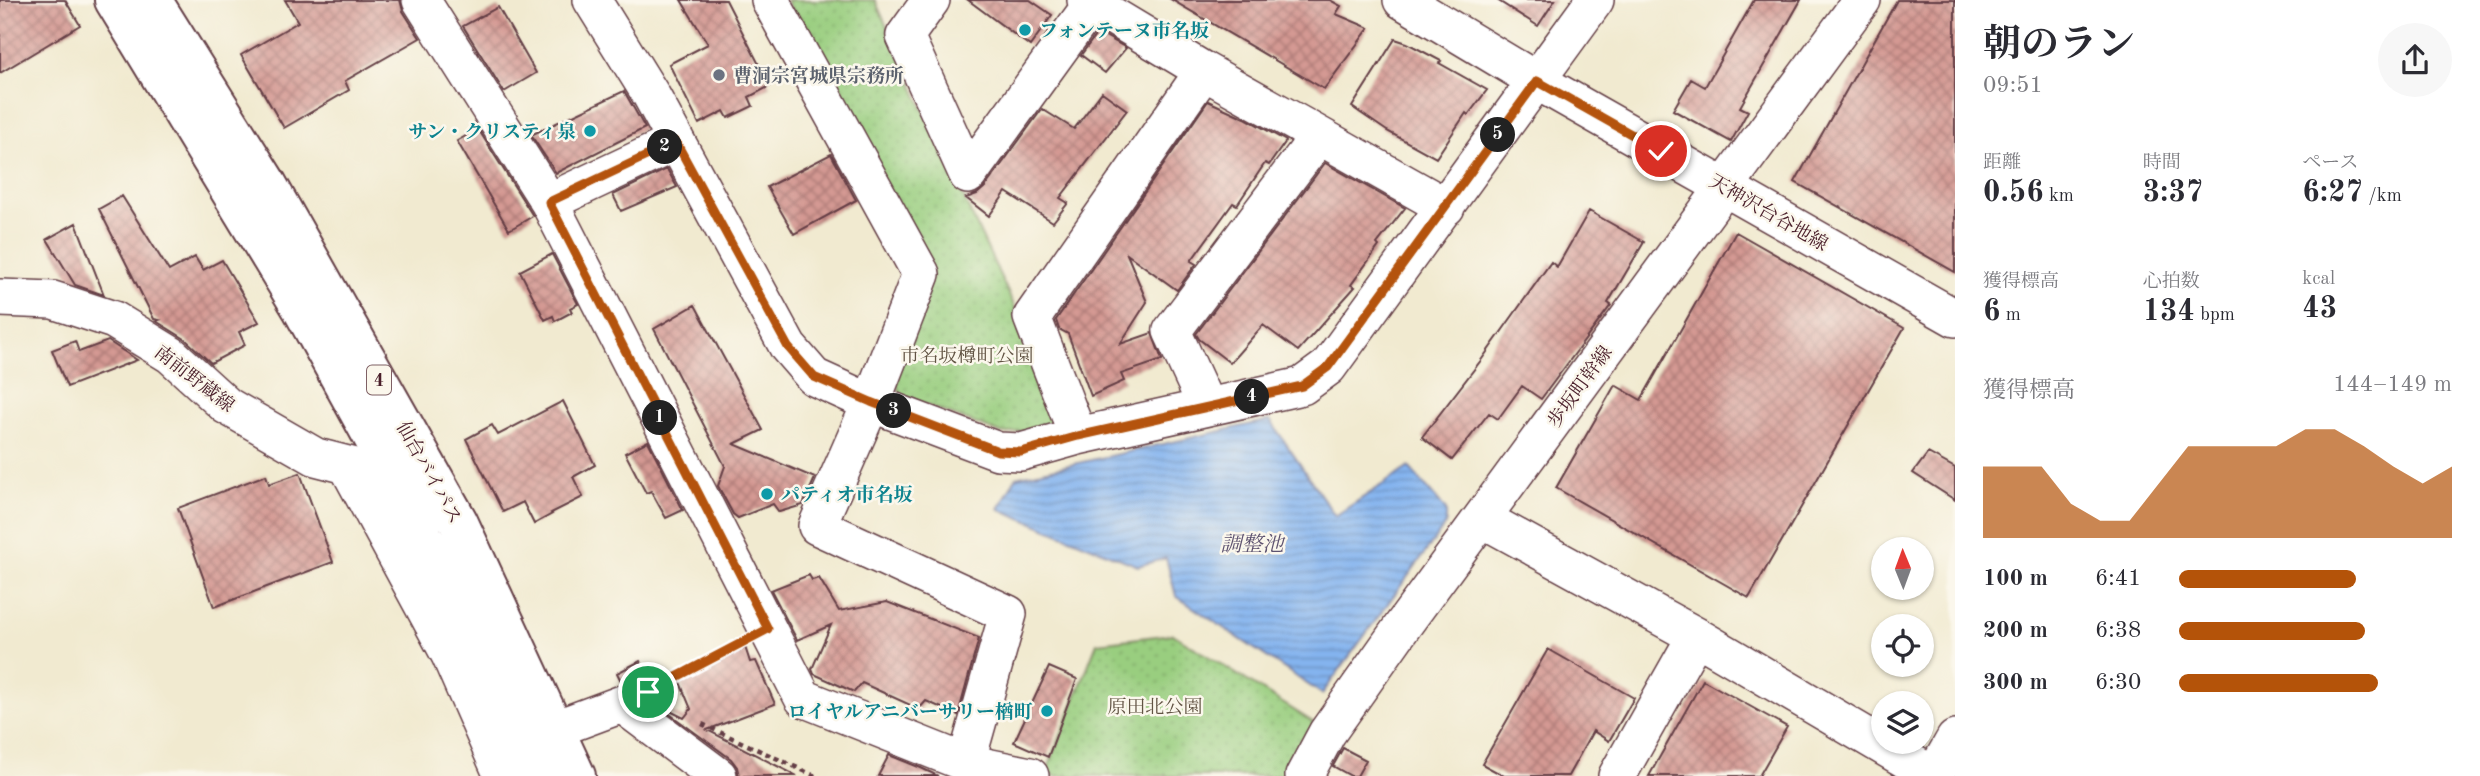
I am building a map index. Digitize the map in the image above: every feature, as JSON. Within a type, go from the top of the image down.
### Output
[{"type":"highway","name":"仙台バイパス","points":[[114,0],[302,309],[386,461],[537,776]]},
{"type":"highway","name":"仙台バイパス","points":[[153,0],[268,186],[433,476],[458,522],[576,776]]},
{"type":"street","points":[[421,0],[549,202],[803,698],[965,763],[1030,776]]},
{"type":"street","points":[[592,0],[651,96],[788,347],[814,377],[998,451],[1021,452],[1078,436],[1302,386],[1328,367],[1595,0]]},
{"type":"street","points":[[770,0],[921,274],[871,402],[817,526],[1008,614],[965,763]]},
{"type":"street","points":[[931,0],[905,36],[968,175],[1089,2],[1204,71],[1446,207]]},
{"type":"street","name":"歩坂町幹線","points":[[1304,776],[1327,733],[1404,624],[1862,0]]},
{"type":"street","name":"天神沢台谷地線","points":[[1419,4],[1537,81],[1955,318]]},
{"type":"street","points":[[1078,436],[1032,317],[1204,71]]},
{"type":"street","points":[[1207,407],[1172,331],[1319,136]]},
{"type":"street","points":[[549,202],[676,142]]},
{"type":"street","name":"南前野蔵線","points":[[0,298],[53,300],[114,320],[171,355],[227,405],[316,457],[363,469],[386,461]]},
{"type":"street","points":[[347,465],[450,655],[503,776]]},
{"type":"street","points":[[1483,519],[1696,636],[1934,776],[1955,739]]},
{"type":"street","points":[[1616,776],[1696,636]]},
{"type":"street","points":[[555,729],[622,704],[718,776]]},
{"type":"path","points":[[658,698],[648,692],[768,629]]},
{"type":"path","points":[[699,722],[815,776]]},
{"type":"green space","name":"市名坂樽町公園","points":[[786,0],[875,0],[1018,314],[1055,413],[1048,428],[1003,434],[902,396],[894,379],[931,278]]},
{"type":"green space","name":"原田北公園","points":[[1173,634],[1319,726],[1288,776],[1045,776],[1097,643]]},
{"type":"water","name":"調整池","points":[[1270,420],[1335,516],[1409,467],[1446,510],[1446,524],[1322,694],[1176,596],[1166,558],[1138,566],[999,509],[1016,477]]},
{"type":"building","points":[[0,0],[65,0],[80,25],[0,73]]},
{"type":"building","points":[[285,0],[400,0],[403,11],[420,38],[345,81],[349,90],[284,128],[241,55],[298,22]]},
{"type":"building","name":"曹洞宗宮城県宗務所","points":[[681,0],[726,0],[770,86],[749,97],[753,106],[728,118],[724,111],[699,124],[669,64],[708,44]]},
{"type":"building","name":"フォンテーヌ市名坂","points":[[968,0],[1030,0],[1052,15],[1030,46]]},
{"type":"building","points":[[1172,0],[1330,0],[1341,6],[1336,14],[1369,28],[1324,89]]},
{"type":"building","points":[[1497,0],[1555,0],[1538,26]]},
{"type":"building","points":[[1754,0],[1801,0],[1740,107],[1748,111],[1731,142],[1673,110],[1691,79],[1705,87]]},
{"type":"building","points":[[1897,0],[1955,0],[1955,272],[1795,182]]},
{"type":"building","points":[[498,7],[536,73],[504,92],[463,26]]},
{"type":"building","points":[[1098,32],[1126,48],[1105,73],[1081,55]]},
{"type":"building","points":[[1395,39],[1441,61],[1439,63],[1487,90],[1468,115],[1466,113],[1436,158],[1387,131],[1352,107]]},
{"type":"building","name":"サン・クリスティ泉","points":[[624,91],[645,128],[556,173],[531,135]]},
{"type":"building","points":[[1102,92],[1127,110],[1060,198],[1068,203],[1053,222],[1006,192],[989,216],[966,198],[985,187],[1042,109],[1074,129]]},
{"type":"building","points":[[1208,101],[1286,141],[1269,165],[1265,163],[1237,205],[1233,203],[1191,261],[1196,264],[1177,290],[1127,254],[1147,302],[1120,344],[1152,333],[1162,360],[1121,374],[1124,381],[1091,396],[1068,334],[1059,329],[1056,320]]},
{"type":"building","points":[[478,129],[533,216],[509,230],[457,141]]},
{"type":"building","points":[[831,154],[856,200],[794,234],[767,187]]},
{"type":"building","points":[[1325,163],[1405,208],[1377,244],[1379,246],[1351,285],[1355,287],[1298,351],[1263,325],[1230,363],[1196,334]]},
{"type":"building","points":[[667,169],[677,187],[621,211],[613,195]]},
{"type":"building","points":[[122,196],[169,271],[195,257],[203,270],[222,260],[259,322],[239,332],[245,345],[211,363],[185,339],[154,319],[99,209]]},
{"type":"building","points":[[1589,211],[1644,242],[1608,303],[1611,305],[1541,399],[1522,386],[1498,419],[1489,413],[1452,460],[1422,437],[1551,262],[1557,267]]},
{"type":"building","points":[[76,223],[104,295],[75,285],[47,239]]},
{"type":"building","points":[[1736,232],[1904,328],[1749,598],[1556,488],[1615,385],[1641,400]]},
{"type":"building","points":[[552,254],[578,304],[570,308],[572,312],[555,321],[553,316],[545,320],[520,271]]},
{"type":"building","points":[[695,305],[763,430],[734,444],[815,478],[803,505],[779,512],[773,504],[738,518],[733,514],[718,486],[725,466],[654,329]]},
{"type":"building","points":[[75,341],[79,352],[108,341],[137,360],[67,387],[52,350]]},
{"type":"building","points":[[563,401],[595,465],[573,477],[583,497],[534,524],[523,502],[503,512],[466,439],[492,425],[498,435]]},
{"type":"building","points":[[648,441],[683,510],[666,518],[651,491],[646,493],[625,453]]},
{"type":"building","points":[[1928,453],[1955,468],[1955,500],[1913,473]]},
{"type":"building","points":[[300,473],[333,562],[214,607],[178,508],[266,475],[269,484]]},
{"type":"building","points":[[809,575],[812,580],[819,578],[839,611],[887,602],[979,638],[958,715],[926,701],[919,709],[862,683],[854,692],[814,674],[812,669],[831,625],[797,640],[771,590]]},
{"type":"building","points":[[745,647],[750,662],[756,661],[775,704],[707,730],[797,776],[739,776],[731,759],[656,704],[684,718],[691,709],[679,680]]},
{"type":"building","points":[[1548,649],[1634,698],[1609,741],[1593,731],[1568,776],[1504,776],[1482,764]]},
{"type":"building","points":[[640,661],[650,681],[636,688],[622,683],[617,673]]},
{"type":"building","name":"ロイヤルアニバーサリー楢町","points":[[1049,667],[1077,679],[1048,757],[1014,742]]},
{"type":"building","points":[[1703,680],[1787,727],[1759,776],[1649,776]]},
{"type":"building","points":[[1343,748],[1366,760],[1357,776],[1351,776],[1333,766]]},
{"type":"building","points":[[889,755],[921,768],[938,776],[878,776]]},
{"type":"place","name":"フォンテーヌ市名坂","points":[[1025,30]]},
{"type":"place","name":"曹洞宗宮城県宗務所","points":[[719,75]]},
{"type":"place","name":"サン・クリスティ泉","points":[[590,131]]},
{"type":"place","name":"パティオ市名坂","points":[[767,494]]},
{"type":"place","name":"ロイヤルアニバーサリー楢町","points":[[1047,711]]},
{"type":"route","points":[[648,692],[768,629],[549,202],[676,142],[788,347],[814,377],[998,451],[1021,452],[1078,436],[1302,386],[1328,367],[1537,81],[1661,151]]}]
